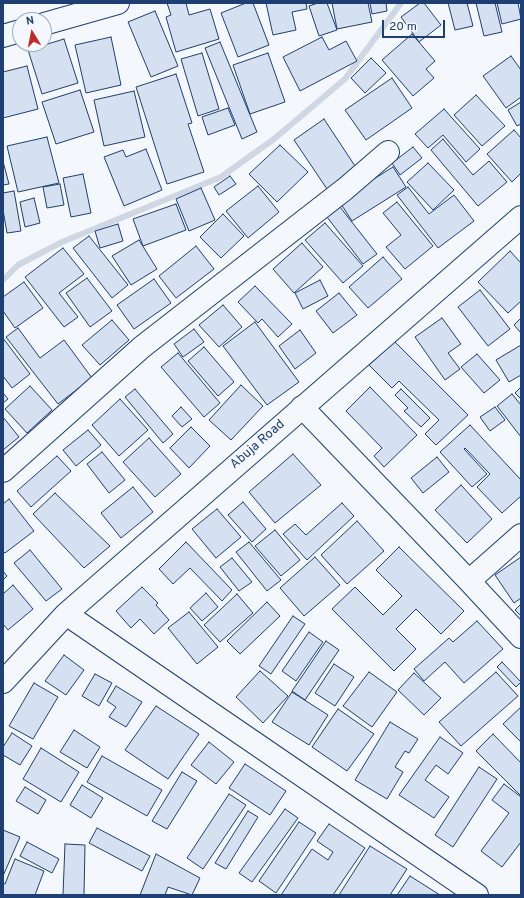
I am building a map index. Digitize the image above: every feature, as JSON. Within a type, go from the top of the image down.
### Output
[{"type":"street","points":[[52,22],[118,3]]},
{"type":"street","points":[[3,471],[142,347],[345,189],[388,152]]},
{"type":"street","name":"Abuja Road","points":[[3,682],[66,614],[521,217]]},
{"type":"street","points":[[302,407],[521,637]]},
{"type":"street","points":[[469,581],[521,535]]},
{"type":"street","points":[[66,614],[477,895]]},
{"type":"building","points":[[167,3],[186,3],[189,15],[210,9],[219,39],[176,52],[166,17],[171,15]]},
{"type":"building","points":[[246,3],[253,3],[269,45],[238,57],[221,13]]},
{"type":"building","points":[[266,3],[306,3],[307,9],[292,12],[296,30],[273,35]]},
{"type":"building","points":[[318,3],[327,3],[337,30],[319,36],[309,6]]},
{"type":"building","points":[[332,3],[368,3],[372,22],[337,29]]},
{"type":"building","points":[[370,3],[386,3],[387,11],[372,14]]},
{"type":"building","points":[[420,3],[424,3],[441,25],[419,42],[401,17]]},
{"type":"building","points":[[448,3],[467,3],[473,26],[455,30]]},
{"type":"building","points":[[476,3],[495,3],[502,32],[484,36]]},
{"type":"building","points":[[497,3],[518,3],[521,19],[502,24]]},
{"type":"building","points":[[155,11],[178,66],[151,77],[128,22]]},
{"type":"building","points":[[412,34],[435,61],[426,69],[434,78],[413,96],[382,60]]},
{"type":"building","points":[[111,37],[121,85],[86,93],[75,45]]},
{"type":"building","points":[[322,37],[329,50],[346,41],[357,61],[300,91],[283,57]]},
{"type":"building","points":[[64,39],[78,83],[42,94],[29,52],[52,52],[52,43]]},
{"type":"building","points":[[220,42],[257,132],[242,139],[205,48]]},
{"type":"building","points":[[202,53],[219,109],[198,116],[181,59]]},
{"type":"building","points":[[268,53],[285,102],[250,114],[233,65]]},
{"type":"building","points":[[511,56],[521,70],[521,97],[506,108],[483,76]]},
{"type":"building","points":[[371,58],[386,73],[365,93],[351,78]]},
{"type":"building","points":[[27,66],[38,109],[3,118],[3,72]]},
{"type":"building","points":[[176,74],[192,123],[188,124],[204,172],[167,184],[136,87]]},
{"type":"building","points":[[392,78],[412,108],[366,140],[345,110]]},
{"type":"building","points":[[80,90],[94,132],[56,144],[42,102]]},
{"type":"building","points":[[134,91],[145,137],[104,146],[94,100]]},
{"type":"building","points":[[476,95],[505,126],[482,146],[454,115]]},
{"type":"building","points":[[521,102],[521,124],[517,126],[508,110]]},
{"type":"building","points":[[228,108],[235,125],[208,135],[202,117]]},
{"type":"building","points":[[444,109],[480,149],[466,162],[443,135],[428,148],[415,134]]},
{"type":"building","points":[[324,119],[357,169],[327,189],[294,140]]},
{"type":"building","points":[[514,130],[521,138],[521,173],[512,182],[487,154]]},
{"type":"building","points":[[47,137],[59,183],[18,192],[7,146]]},
{"type":"building","points":[[443,139],[473,175],[489,161],[507,182],[478,206],[431,150]]},
{"type":"building","points":[[280,145],[308,172],[277,202],[249,174]]},
{"type":"building","points":[[413,147],[422,158],[400,175],[392,163]]},
{"type":"building","points":[[146,149],[162,190],[124,206],[104,157],[123,150],[126,157]]},
{"type":"building","points":[[428,163],[454,190],[433,210],[407,182]]},
{"type":"building","points":[[4,165],[9,184],[3,185],[3,166]]},
{"type":"building","points":[[393,167],[406,187],[352,221],[339,201]]},
{"type":"building","points":[[83,174],[91,213],[71,217],[63,178]]},
{"type":"building","points":[[230,176],[236,184],[219,195],[214,187]]},
{"type":"building","points":[[60,184],[64,205],[47,208],[43,187]]},
{"type":"building","points":[[258,186],[279,212],[248,238],[226,211]]},
{"type":"building","points":[[408,187],[429,214],[454,195],[474,221],[438,248],[397,195]]},
{"type":"building","points":[[201,188],[215,220],[189,231],[176,199]]},
{"type":"building","points":[[14,191],[21,231],[7,233],[3,210],[3,193]]},
{"type":"building","points":[[34,198],[40,223],[25,227],[20,202]]},
{"type":"building","points":[[397,202],[433,246],[405,269],[386,247],[401,235],[383,213]]},
{"type":"building","points":[[176,204],[186,230],[143,246],[133,219]]},
{"type":"building","points":[[340,207],[377,254],[363,264],[327,217]]},
{"type":"building","points":[[223,214],[244,236],[221,258],[200,237]]},
{"type":"building","points":[[325,223],[363,266],[343,283],[305,240]]},
{"type":"building","points":[[118,224],[123,241],[100,248],[95,231]]},
{"type":"building","points":[[89,236],[128,285],[112,298],[73,248]]},
{"type":"building","points":[[139,240],[157,269],[131,285],[112,256]]},
{"type":"building","points":[[302,243],[323,267],[294,293],[273,269]]},
{"type":"building","points":[[196,246],[214,269],[176,298],[159,276]]},
{"type":"building","points":[[63,248],[84,274],[59,293],[78,317],[64,327],[25,277]]},
{"type":"building","points":[[510,251],[521,263],[521,301],[508,313],[478,282]]},
{"type":"building","points":[[383,257],[402,279],[368,308],[349,287]]},
{"type":"building","points":[[87,278],[112,311],[90,327],[66,293]]},
{"type":"building","points":[[154,279],[171,303],[134,329],[117,305]]},
{"type":"building","points":[[320,280],[328,296],[303,309],[295,293]]},
{"type":"building","points":[[24,282],[43,308],[15,328],[3,311],[3,297]]},
{"type":"building","points":[[255,286],[292,324],[278,337],[262,319],[258,323],[238,302]]},
{"type":"building","points":[[480,290],[510,329],[488,346],[458,307]]},
{"type":"building","points":[[339,293],[357,315],[333,333],[316,311]]},
{"type":"building","points":[[223,305],[242,327],[219,347],[199,325]]},
{"type":"building","points":[[442,318],[461,344],[448,353],[460,369],[445,380],[415,337]]},
{"type":"building","points":[[521,318],[521,333],[514,325]]},
{"type":"building","points":[[112,320],[129,340],[100,365],[82,345]]},
{"type":"building","points":[[255,322],[299,382],[267,405],[223,346]]},
{"type":"building","points":[[18,328],[40,358],[64,340],[92,378],[58,404],[6,337]]},
{"type":"building","points":[[194,329],[204,342],[183,357],[174,344]]},
{"type":"building","points":[[300,330],[316,353],[295,369],[279,346]]},
{"type":"building","points":[[3,338],[30,374],[12,388],[3,376]]},
{"type":"building","points":[[394,341],[468,415],[436,445],[425,434],[439,420],[399,381],[392,388],[369,365]]},
{"type":"building","points":[[521,345],[521,375],[509,382],[496,360]]},
{"type":"building","points":[[204,347],[234,382],[218,396],[188,361]]},
{"type":"building","points":[[178,353],[220,403],[204,417],[161,367]]},
{"type":"building","points":[[477,354],[500,380],[484,393],[461,367]]},
{"type":"building","points":[[241,385],[263,406],[231,440],[209,420]]},
{"type":"building","points":[[30,386],[52,410],[27,433],[5,409]]},
{"type":"building","points":[[370,387],[417,435],[384,467],[374,456],[382,448],[346,411]]},
{"type":"building","points":[[521,387],[521,399],[515,393]]},
{"type":"building","points":[[135,389],[173,434],[163,443],[125,397]]},
{"type":"building","points":[[401,389],[430,418],[421,427],[404,411],[408,408],[395,395]]},
{"type":"building","points":[[3,393],[8,399],[3,403]]},
{"type":"building","points":[[512,394],[521,405],[521,437],[497,406]]},
{"type":"building","points":[[120,399],[148,430],[119,456],[92,425]]},
{"type":"building","points":[[181,407],[192,419],[182,427],[172,416]]},
{"type":"building","points":[[495,407],[505,420],[490,431],[480,417]]},
{"type":"building","points":[[3,417],[19,437],[3,450]]},
{"type":"building","points":[[470,425],[521,480],[521,496],[502,513],[477,487],[490,474],[465,448],[464,449],[487,474],[472,487],[440,452]]},
{"type":"building","points":[[191,427],[210,446],[189,468],[170,448]]},
{"type":"building","points":[[88,430],[101,445],[76,466],[63,450]]},
{"type":"building","points":[[149,438],[181,474],[155,497],[123,462]]},
{"type":"building","points":[[102,452],[125,480],[109,493],[87,464]]},
{"type":"building","points":[[293,454],[321,485],[275,523],[249,492]]},
{"type":"building","points":[[57,456],[71,471],[31,507],[17,491]]},
{"type":"building","points":[[437,457],[449,472],[423,493],[411,478]]},
{"type":"building","points":[[461,485],[492,519],[467,543],[435,510]]},
{"type":"building","points":[[133,487],[153,512],[121,538],[101,513]]},
{"type":"building","points":[[55,493],[110,546],[84,568],[33,514]]},
{"type":"building","points":[[9,499],[34,531],[5,553],[3,551],[3,504]]},
{"type":"building","points":[[243,502],[266,529],[252,542],[228,515]]},
{"type":"building","points":[[342,503],[354,516],[307,560],[283,534],[295,524],[306,535]]},
{"type":"building","points":[[217,509],[241,537],[216,558],[192,529]]},
{"type":"building","points":[[357,521],[384,551],[347,584],[321,555]]},
{"type":"building","points":[[275,530],[300,560],[281,576],[255,546]]},
{"type":"building","points":[[186,542],[232,590],[222,601],[190,568],[173,584],[159,569]]},
{"type":"building","points":[[249,542],[281,580],[267,591],[236,552]]},
{"type":"building","points":[[399,547],[464,611],[441,634],[416,609],[396,629],[416,649],[394,671],[332,609],[355,587],[383,615],[402,596],[376,570]]},
{"type":"building","points":[[30,550],[62,589],[46,601],[14,563]]},
{"type":"building","points":[[315,557],[340,585],[304,616],[280,588]]},
{"type":"building","points":[[521,557],[521,598],[514,603],[495,575]]},
{"type":"building","points":[[232,558],[252,582],[239,591],[220,567]]},
{"type":"building","points":[[3,571],[7,576],[3,580]]},
{"type":"building","points":[[13,585],[33,609],[8,630],[3,624],[3,594]]},
{"type":"building","points":[[142,587],[158,603],[156,605],[169,620],[154,634],[140,619],[131,628],[116,611]]},
{"type":"building","points":[[206,593],[218,607],[202,621],[190,608]]},
{"type":"building","points":[[237,594],[253,613],[220,642],[204,625]]},
{"type":"building","points":[[267,602],[280,616],[240,654],[227,641]]},
{"type":"building","points":[[521,604],[521,616],[515,610]]},
{"type":"building","points":[[189,612],[218,647],[197,664],[168,628]]},
{"type":"building","points":[[293,616],[305,624],[271,674],[259,666]]},
{"type":"building","points":[[477,621],[503,649],[464,683],[445,662],[424,681],[414,669],[449,638],[453,642]]},
{"type":"building","points":[[309,632],[323,642],[296,681],[282,671]]},
{"type":"building","points":[[326,641],[339,650],[305,700],[292,691]]},
{"type":"building","points":[[64,655],[84,670],[66,695],[45,681]]},
{"type":"building","points":[[502,662],[521,682],[516,687],[497,667]]},
{"type":"building","points":[[334,664],[354,677],[335,706],[315,693]]},
{"type":"building","points":[[260,671],[288,696],[263,723],[236,697]]},
{"type":"building","points":[[369,672],[397,692],[372,727],[343,706]]},
{"type":"building","points":[[496,672],[518,696],[461,746],[439,722]]},
{"type":"building","points":[[414,673],[441,698],[424,715],[398,690]]},
{"type":"building","points":[[95,674],[112,683],[99,706],[82,696]]},
{"type":"building","points":[[34,683],[58,697],[33,739],[9,726]]},
{"type":"building","points":[[116,686],[142,702],[126,727],[109,717],[116,707],[107,701]]},
{"type":"building","points":[[292,692],[328,715],[309,745],[272,722]]},
{"type":"building","points":[[156,706],[199,734],[168,779],[125,750]]},
{"type":"building","points":[[521,707],[521,742],[503,724]]},
{"type":"building","points":[[338,709],[374,734],[347,771],[312,747]]},
{"type":"building","points":[[390,722],[418,739],[409,753],[405,751],[395,767],[403,772],[387,799],[355,780]]},
{"type":"building","points":[[74,730],[100,747],[87,768],[60,752]]},
{"type":"building","points":[[12,733],[32,746],[20,765],[3,755],[3,747]]},
{"type":"building","points":[[493,734],[521,763],[521,796],[476,751]]},
{"type":"building","points":[[440,737],[463,753],[448,774],[436,765],[425,780],[449,797],[434,818],[399,795]]},
{"type":"building","points":[[209,742],[234,762],[216,784],[191,765]]},
{"type":"building","points":[[41,748],[79,772],[61,802],[23,779]]},
{"type":"building","points":[[102,756],[162,790],[147,816],[87,782]]},
{"type":"building","points":[[245,764],[286,791],[270,815],[229,788]]},
{"type":"building","points":[[479,767],[497,779],[453,847],[435,835]]},
{"type":"building","points":[[182,772],[197,781],[167,829],[152,821]]},
{"type":"building","points":[[504,784],[521,797],[521,842],[502,867],[481,851],[509,813],[492,800]]},
{"type":"building","points":[[82,785],[103,798],[91,818],[70,805]]},
{"type":"building","points":[[25,787],[46,800],[38,814],[16,801]]},
{"type":"building","points":[[229,794],[246,805],[203,869],[187,858]]},
{"type":"building","points":[[285,809],[298,818],[252,882],[239,873]]},
{"type":"building","points":[[248,811],[258,817],[226,869],[215,863]]},
{"type":"building","points":[[299,822],[316,833],[276,893],[259,881]]},
{"type":"building","points":[[329,824],[365,848],[333,895],[281,895],[312,849],[328,860],[333,852],[317,841]]},
{"type":"building","points":[[97,828],[150,856],[142,871],[89,843]]},
{"type":"building","points":[[3,830],[20,837],[3,876]]},
{"type":"building","points":[[27,842],[59,859],[52,873],[20,856]]},
{"type":"building","points":[[65,844],[85,845],[84,895],[63,895]]},
{"type":"building","points":[[370,846],[407,869],[390,895],[339,895]]},
{"type":"building","points":[[156,854],[200,878],[192,895],[168,887],[165,895],[140,895]]},
{"type":"building","points":[[15,859],[44,871],[35,895],[3,895],[3,883],[5,884]]},
{"type":"building","points":[[410,876],[440,895],[397,895]]},
{"type":"waterway","points":[[3,280],[18,265],[62,242],[221,177],[274,139],[345,79],[401,3]]}]
